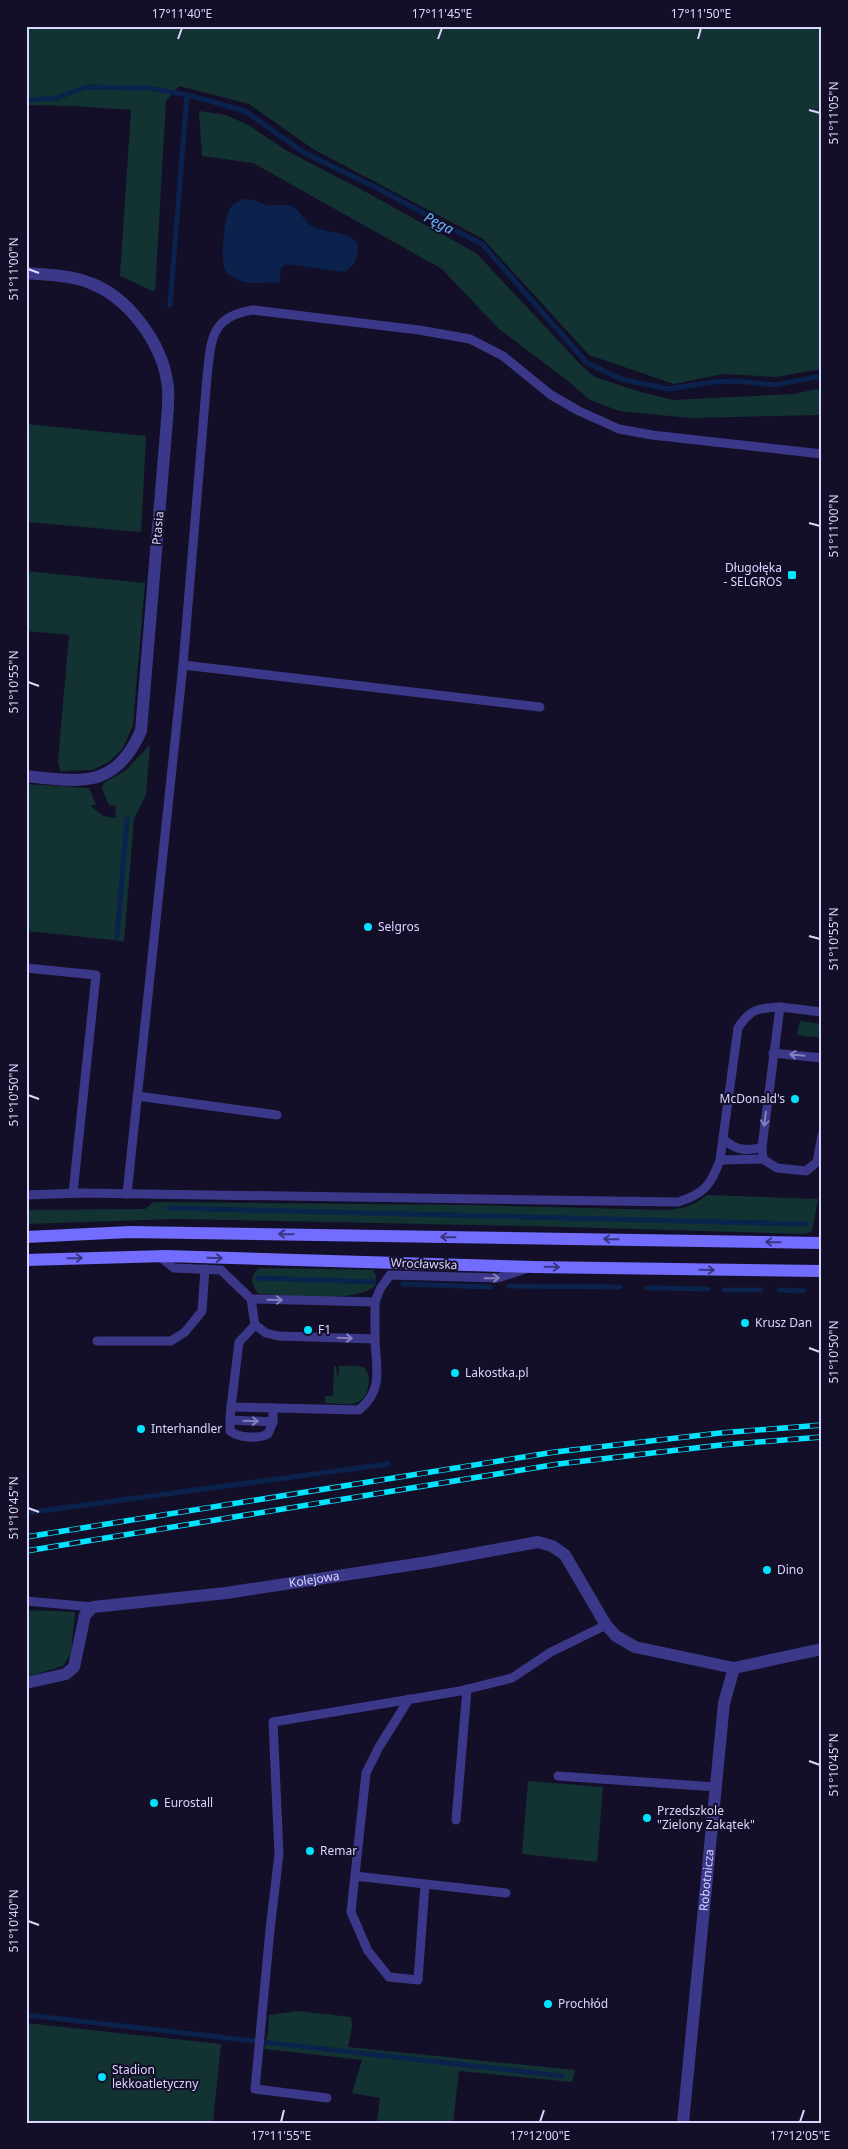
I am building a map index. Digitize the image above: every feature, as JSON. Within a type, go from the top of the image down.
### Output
[{"type":"main road","points":[[26,1236],[130,1232],[822,1243]]},
{"type":"main road","name":"Wrocławska","points":[[26,1260],[159,1256],[533,1267],[822,1271]]},
{"type":"street","name":"Ptasia","points":[[26,273],[66,277],[90,283],[109,293],[130,309],[149,336],[162,361],[168,382],[168,408],[141,731],[133,750],[122,764],[110,772],[86,781],[26,776]]},
{"type":"street","name":"Kolejowa","points":[[93,1608],[226,1593],[429,1562],[538,1542],[552,1546],[565,1555],[606,1625],[616,1636],[635,1647],[734,1668]]},
{"type":"street","points":[[26,1683],[66,1674],[74,1667],[85,1615],[93,1608]]},
{"type":"street","points":[[734,1668],[822,1649]]},
{"type":"street","name":"Robotnicza","points":[[683,2123],[724,1703],[734,1668]]},
{"type":"lane","points":[[127,1194],[183,665],[211,338],[218,328],[237,312],[253,310],[420,330],[470,339],[503,356],[551,395],[579,411],[619,429],[652,435],[822,454]]},
{"type":"lane","points":[[183,665],[540,707]]},
{"type":"lane","points":[[26,968],[96,975],[73,1193]]},
{"type":"lane","points":[[26,1195],[73,1193],[664,1202],[687,1199],[704,1191],[714,1177],[720,1160],[738,1028],[747,1014],[762,1008],[780,1007],[822,1012]]},
{"type":"lane","points":[[763,1159],[762,1147],[780,1007]]},
{"type":"lane","points":[[773,1053],[822,1058]]},
{"type":"lane","points":[[137,1096],[278,1114]]},
{"type":"lane","points":[[720,1160],[763,1159],[777,1168],[806,1171],[816,1162],[822,1135]]},
{"type":"lane","points":[[723,1139],[732,1147],[740,1150],[750,1151],[762,1147]]},
{"type":"lane","points":[[159,1256],[174,1268],[222,1270],[251,1299],[255,1325],[266,1333],[278,1336],[375,1339]]},
{"type":"lane","points":[[231,1407],[359,1410],[368,1403],[376,1390],[374,1302],[390,1275],[498,1278],[533,1267]]},
{"type":"lane","points":[[97,1341],[172,1341],[185,1332],[202,1311],[204,1269]]},
{"type":"lane","points":[[251,1299],[374,1302]]},
{"type":"lane","points":[[255,1325],[239,1342],[230,1431],[235,1434],[262,1437],[268,1434],[273,1422],[273,1408]]},
{"type":"lane","points":[[230,1420],[273,1422]]},
{"type":"lane","points":[[26,1601],[93,1608]]},
{"type":"lane","points":[[327,2098],[256,2089],[259,2042],[279,1854],[274,1722],[467,1689],[512,1678],[551,1652],[606,1625]]},
{"type":"lane","points":[[456,1820],[467,1689]]},
{"type":"lane","points":[[409,1699],[378,1747],[366,1773],[351,1912],[368,1951],[389,1977],[418,1980],[425,1884]]},
{"type":"lane","points":[[558,1776],[716,1787]]},
{"type":"lane","points":[[355,1876],[506,1893]]},
{"type":"green space","points":[[26,26],[822,26],[822,369],[776,377],[723,374],[674,384],[589,355],[483,239],[313,149],[249,104],[179,86],[166,101],[155,292],[120,276],[131,110],[26,105]]},
{"type":"green space","points":[[199,111],[226,115],[250,126],[287,151],[476,253],[582,366],[595,377],[637,391],[673,400],[794,394],[822,388],[822,415],[690,418],[619,411],[590,400],[499,329],[442,269],[253,163],[202,156]]},
{"type":"green space","points":[[26,424],[146,436],[141,532],[26,522]]},
{"type":"green space","points":[[26,571],[145,583],[133,725],[123,748],[109,762],[92,770],[60,771],[58,761],[69,635],[26,631]]},
{"type":"green space","points":[[150,745],[146,795],[134,819],[124,941],[26,931],[26,784],[89,788],[96,805],[90,805],[103,816],[115,818],[116,806],[109,805],[102,789],[104,783],[125,771]]},
{"type":"green space","points":[[800,1021],[822,1024],[822,1038],[797,1035]]},
{"type":"green space","points":[[707,1195],[818,1199],[812,1231],[806,1234],[174,1219],[26,1224],[26,1210],[145,1209],[154,1202],[472,1205],[665,1210],[688,1206]]},
{"type":"green space","points":[[260,1268],[373,1270],[376,1276],[375,1286],[365,1292],[336,1297],[259,1294],[254,1288],[252,1281],[254,1274]]},
{"type":"green space","points":[[334,1366],[336,1366],[337,1375],[339,1375],[339,1366],[360,1366],[366,1370],[369,1379],[368,1390],[360,1401],[348,1404],[325,1403],[325,1396],[333,1396]]},
{"type":"green space","points":[[26,1610],[75,1612],[71,1653],[63,1666],[26,1677]]},
{"type":"green space","points":[[528,1781],[603,1787],[597,1862],[522,1854]]},
{"type":"green space","points":[[298,2011],[351,2017],[352,2026],[348,2047],[575,2070],[572,2082],[459,2071],[453,2123],[377,2123],[380,2098],[352,2093],[362,2060],[264,2049],[268,2033],[269,2015]]},
{"type":"green space","name":"Stadion lekkoatletyczny","points":[[26,2023],[221,2044],[213,2123],[26,2123]]},
{"type":"water","points":[[243,199],[269,205],[290,206],[296,209],[312,226],[353,239],[358,244],[358,253],[354,264],[344,272],[286,264],[281,268],[279,283],[249,283],[238,280],[225,269],[224,231],[231,207]]},
{"type":"waterway","name":"Pęga","points":[[26,100],[57,98],[86,87],[150,88],[192,96],[245,111],[303,152],[379,189],[483,245],[587,363],[621,379],[668,389],[713,382],[737,381],[775,385],[822,376]]},
{"type":"waterway","points":[[170,305],[187,95]]},
{"type":"waterway","points":[[117,937],[127,819]]},
{"type":"waterway","points":[[169,1208],[806,1224]]},
{"type":"waterway","points":[[258,1278],[374,1282]]},
{"type":"waterway","points":[[403,1284],[491,1287]]},
{"type":"waterway","points":[[509,1286],[620,1287]]},
{"type":"waterway","points":[[647,1288],[708,1289]]},
{"type":"waterway","points":[[724,1290],[761,1290]]},
{"type":"waterway","points":[[779,1290],[804,1291]]},
{"type":"waterway","points":[[26,1513],[388,1464]]},
{"type":"waterway","points":[[26,2015],[562,2076]]},
{"type":"railway","points":[[26,1537],[555,1452],[720,1433],[822,1425]]},
{"type":"railway","points":[[26,1551],[558,1464],[721,1445],[822,1437]]},
{"type":"place","name":"Długołęka - SELGROS","points":[[792,575]]},
{"type":"place","name":"Selgros","points":[[368,927]]},
{"type":"place","name":"McDonald's","points":[[795,1099]]},
{"type":"place","name":"Krusz Dan","points":[[745,1323]]},
{"type":"place","name":"F1","points":[[308,1330]]},
{"type":"place","name":"Lakostka.pl","points":[[455,1373]]},
{"type":"place","name":"Interhandler","points":[[141,1429]]},
{"type":"place","name":"Dino","points":[[767,1570]]},
{"type":"place","name":"Eurostall","points":[[154,1803]]},
{"type":"place","name":"Przedszkole \"Zielony Zakątek\"","points":[[647,1818]]},
{"type":"place","name":"Remar","points":[[310,1851]]},
{"type":"place","name":"Prochłód","points":[[548,2004]]},
{"type":"place","name":"Stadion lekkoatletyczny","points":[[102,2077]]}]
